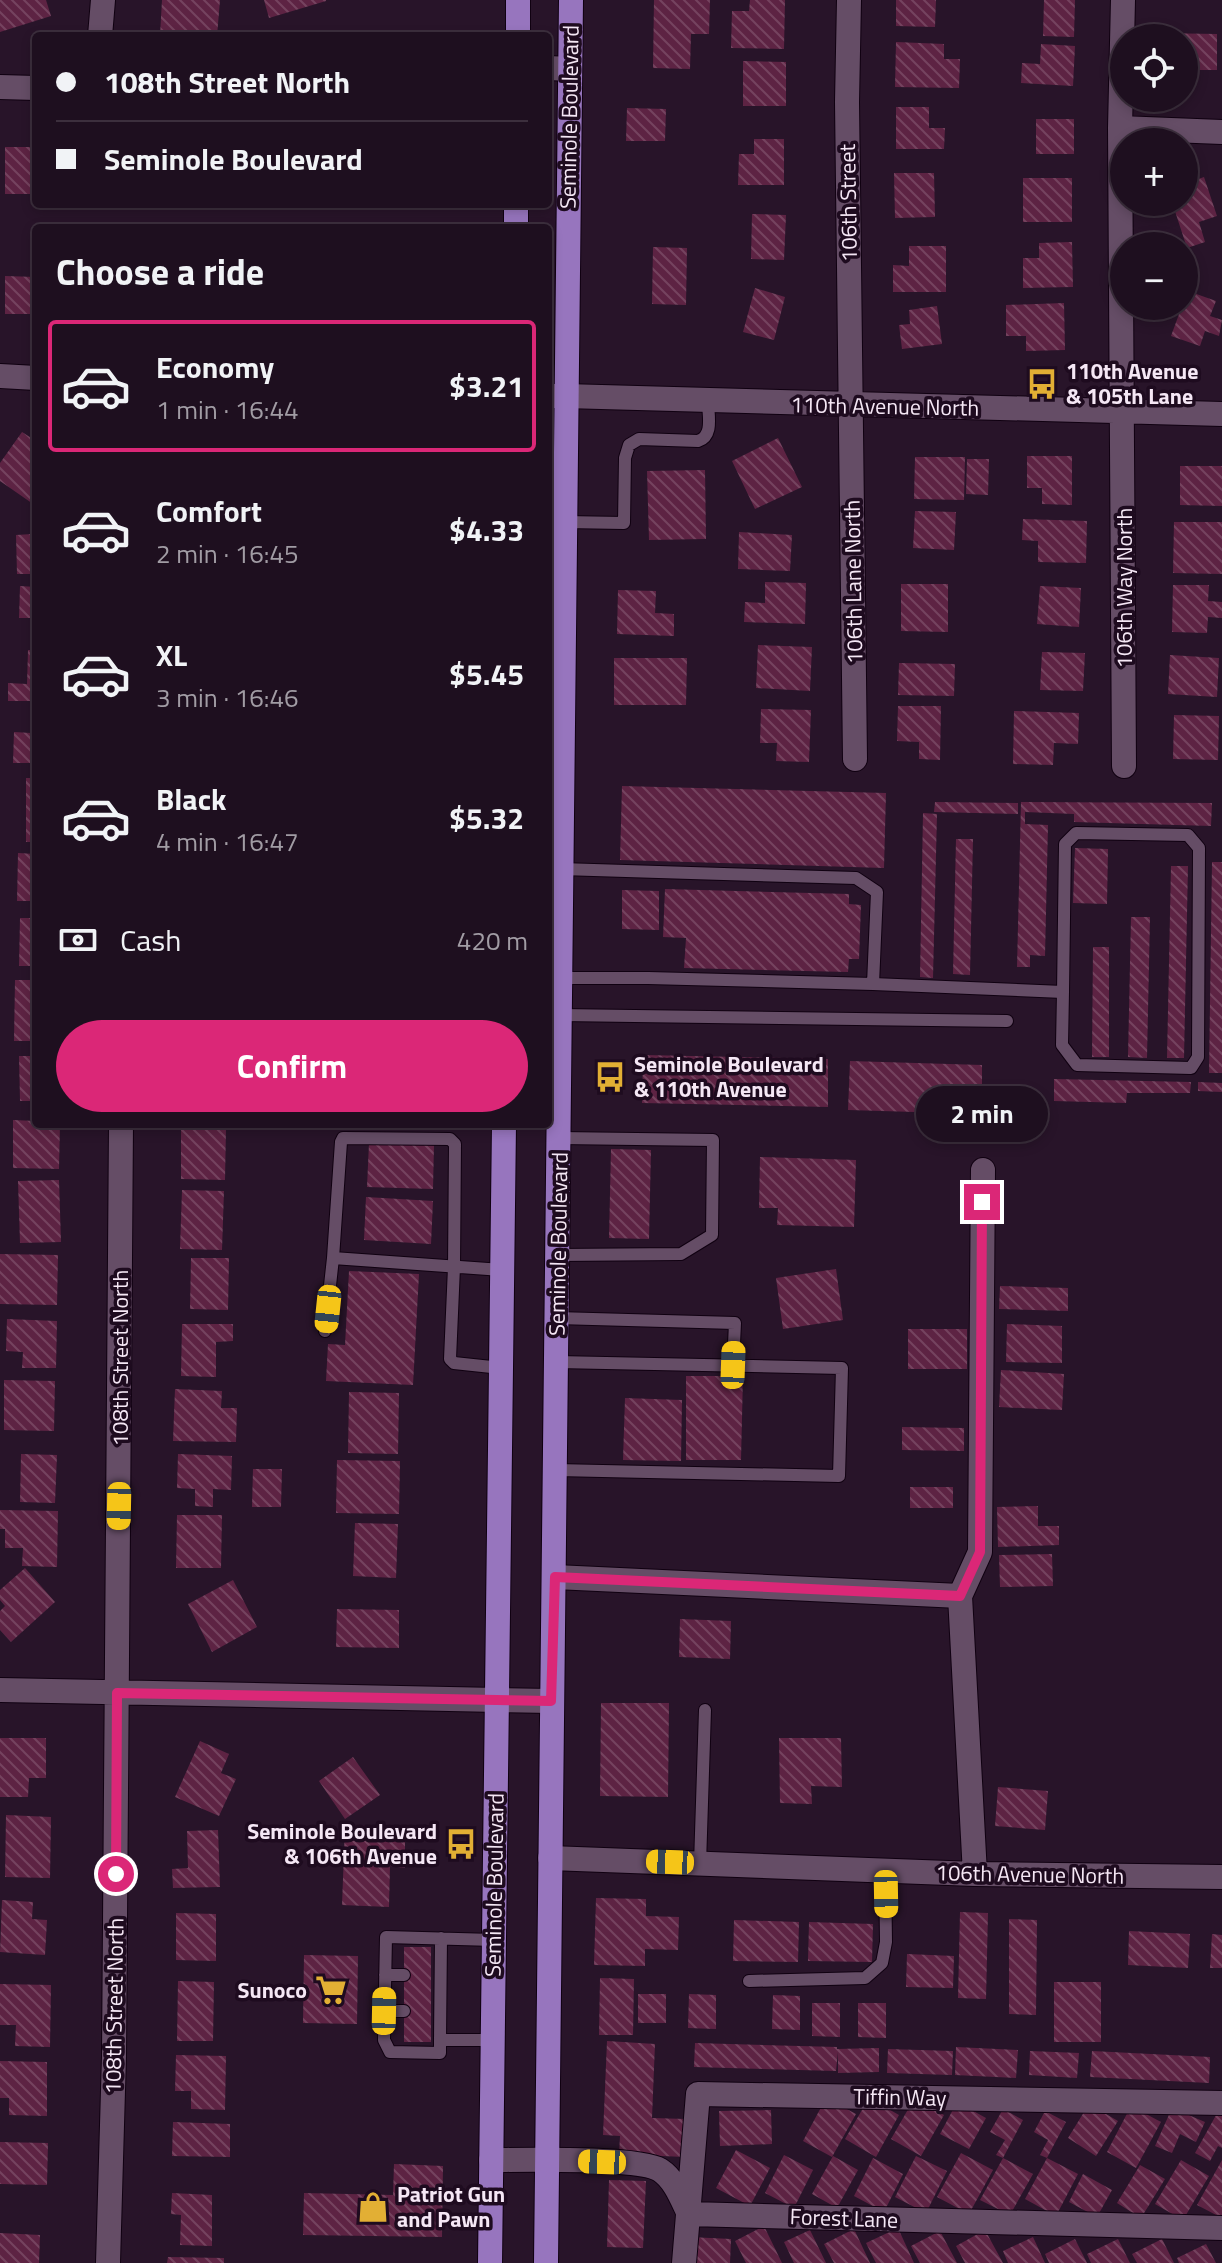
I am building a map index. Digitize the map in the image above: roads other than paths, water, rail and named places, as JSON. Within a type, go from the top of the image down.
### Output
[{"type":"main road","points":[[518,0],[518,32]]},
{"type":"main road","name":"Seminole Boulevard","points":[[546,2263],[564,522],[556,396],[559,68],[571,0]]},
{"type":"main road","name":"Seminole Boulevard","points":[[490,2263],[504,1128]]},
{"type":"street","points":[[100,32],[103,0]]},
{"type":"street","name":"106th Street","points":[[849,0],[847,102],[851,405]]},
{"type":"street","name":"106th Way North","points":[[1120,128],[1123,0]]},
{"type":"street","points":[[0,87],[32,88]]},
{"type":"street","points":[[1198,131],[1222,132]]},
{"type":"street","name":"106th Way North","points":[[1121,216],[1124,766]]},
{"type":"street","points":[[0,376],[32,378]]},
{"type":"street","name":"110th Avenue North","points":[[556,396],[1222,414]]},
{"type":"street","name":"106th Lane North","points":[[851,405],[855,759]]},
{"type":"street","name":"108th Street North","points":[[108,2263],[114,2056],[121,1128]]},
{"type":"street","points":[[975,1874],[960,1596],[980,1552],[983,1170]]},
{"type":"street","points":[[555,1577],[960,1596]]},
{"type":"street","points":[[0,1690],[551,1701]]},
{"type":"street","name":"106th Avenue North","points":[[550,1858],[975,1874],[1222,1877]]},
{"type":"street","name":"Tiffin Way","points":[[689,2214],[698,2094],[1222,2103]]},
{"type":"street","points":[[491,2160],[629,2163],[659,2169],[676,2187],[689,2214],[684,2263]]},
{"type":"street","name":"Forest Lane","points":[[689,2214],[1222,2228]]},
{"type":"lane","points":[[564,522],[624,523],[625,458],[629,445],[639,439],[698,441],[705,438],[708,433],[708,401]]},
{"type":"lane","points":[[1076,833],[1188,835],[1199,848],[1198,1057],[1191,1068],[1077,1065],[1062,1045],[1063,992],[1065,844],[1076,833]]},
{"type":"lane","points":[[561,869],[856,878],[877,892],[873,984]]},
{"type":"lane","points":[[560,978],[873,984],[1063,992]]},
{"type":"lane","points":[[560,1015],[1007,1021]]},
{"type":"lane","points":[[325,1331],[343,1138],[450,1139],[455,1144],[450,1359],[454,1363],[501,1368]]},
{"type":"lane","points":[[558,1255],[681,1254],[712,1235],[713,1140],[559,1138]]},
{"type":"lane","points":[[333,1258],[502,1270]]},
{"type":"lane","points":[[557,1318],[735,1323],[733,1365]]},
{"type":"lane","points":[[556,1470],[839,1476],[842,1368],[557,1362]]},
{"type":"lane","points":[[700,1864],[705,1710]]},
{"type":"lane","points":[[749,1981],[865,1978],[882,1963],[886,1942],[885,1871]]},
{"type":"lane","points":[[441,1938],[436,1976],[440,2053],[390,2052],[384,2040],[386,1937],[441,1938],[494,1940]]},
{"type":"lane","points":[[385,1975],[404,1975]]},
{"type":"lane","points":[[384,2011],[404,2011]]},
{"type":"lane","points":[[440,2040],[492,2040]]},
{"type":"place","name":"110th Avenue & 105th Lane","points":[[1042,384]]},
{"type":"place","name":"Seminole Boulevard & 110th Avenue","points":[[610,1077]]},
{"type":"place","name":"Seminole Boulevard & 106th Avenue","points":[[461,1844]]},
{"type":"place","name":"Sunoco","points":[[331,1990]]},
{"type":"place","name":"Patriot Gun and Pawn","points":[[373,2207]]}]
